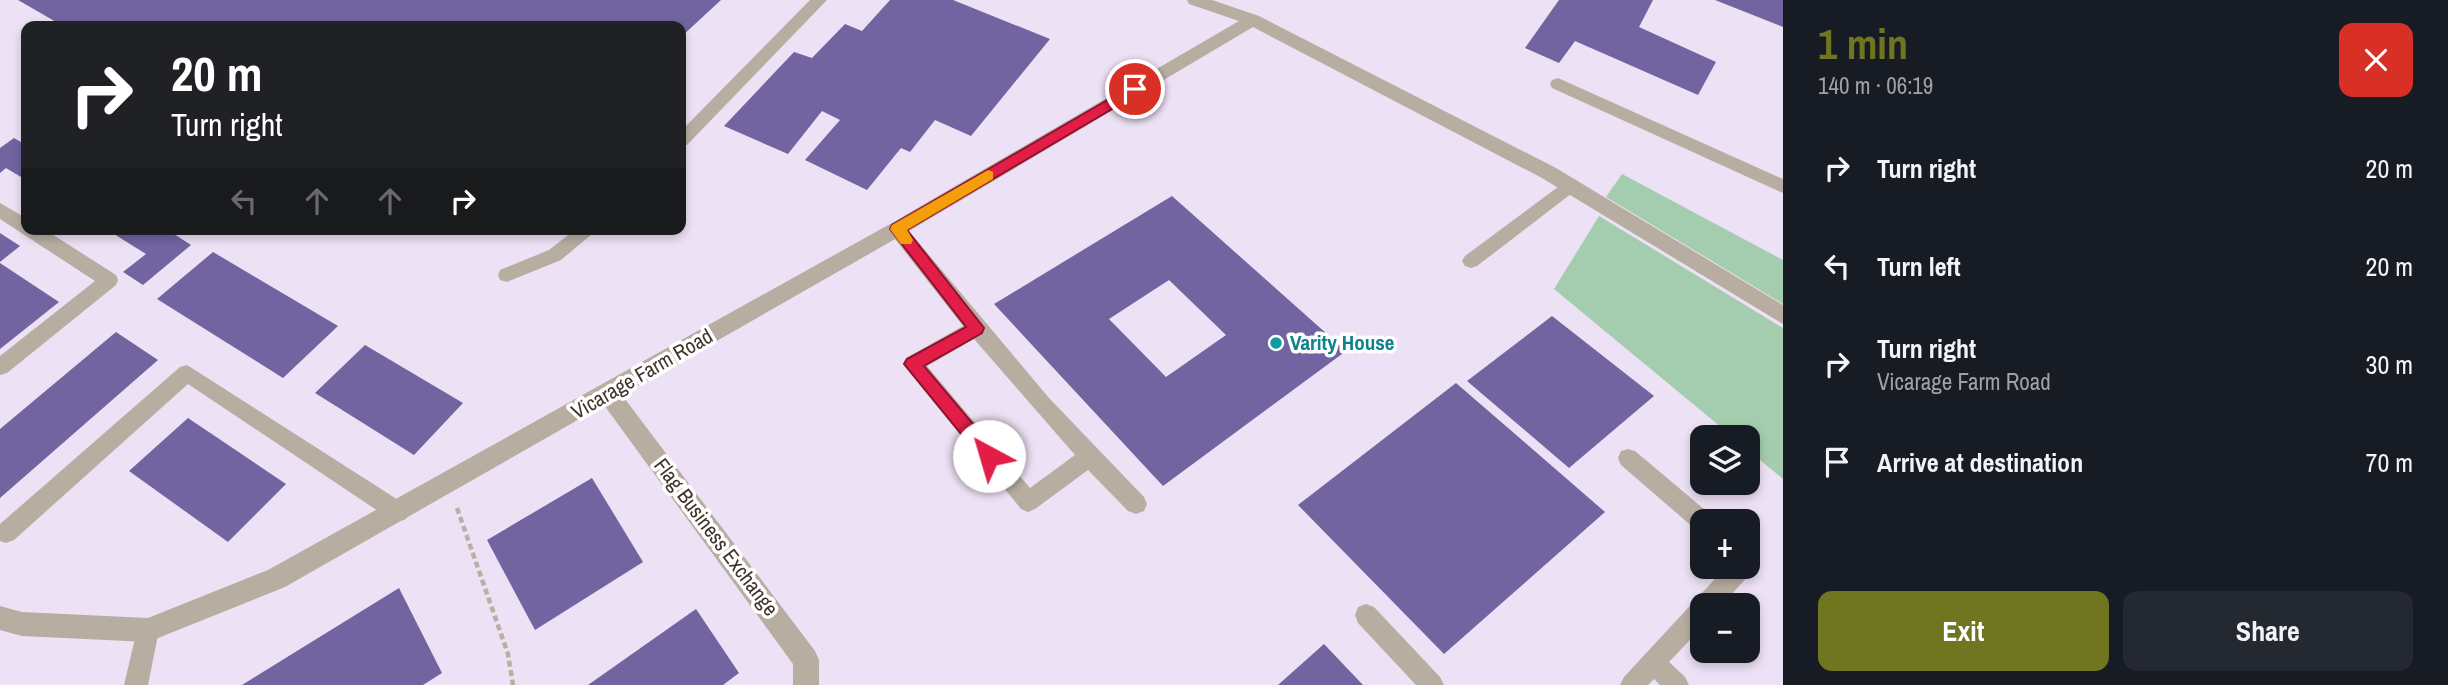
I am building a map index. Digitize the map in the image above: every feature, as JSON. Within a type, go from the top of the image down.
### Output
[{"type":"street","points":[[1195,0],[1253,20],[1570,185],[1783,315]]},
{"type":"street","name":"Vicarage Farm Road","points":[[0,618],[22,624],[148,630],[276,579],[609,394],[1253,20]]},
{"type":"street","name":"Flag Business Exchange","points":[[609,394],[806,660],[806,685]]},
{"type":"lane","points":[[686,136],[819,0]]},
{"type":"lane","points":[[1558,84],[1783,186]]},
{"type":"lane","points":[[1471,261],[1570,185]]},
{"type":"lane","points":[[0,210],[21,224]]},
{"type":"lane","points":[[897,229],[976,328],[1089,457],[1136,504]]},
{"type":"lane","points":[[0,367],[109,279],[39,235]]},
{"type":"lane","points":[[507,275],[555,255],[581,235]]},
{"type":"lane","points":[[976,328],[912,364],[1028,502],[1089,457]]},
{"type":"lane","points":[[6,533],[187,373],[398,512]]},
{"type":"lane","points":[[1628,458],[1690,511]]},
{"type":"lane","points":[[1717,593],[1730,579]]},
{"type":"lane","points":[[1366,615],[1432,685]]},
{"type":"lane","points":[[1632,685],[1690,622]]},
{"type":"lane","points":[[136,685],[148,630]]},
{"type":"lane","points":[[1653,663],[1677,685]]},
{"type":"path","points":[[449,484],[508,654],[513,685]]},
{"type":"shaded area","points":[[0,0],[1783,0],[1783,685],[0,685]]},
{"type":"green space","points":[[1622,174],[1783,260],[1783,304],[1606,197]]},
{"type":"green space","points":[[1599,216],[1783,328],[1783,479],[1760,460],[1760,425],[1718,425],[1554,289]]},
{"type":"building","points":[[18,0],[721,0],[686,32],[686,21],[54,21]]},
{"type":"building","points":[[890,0],[953,0],[1050,39],[971,136],[935,120],[910,152],[901,148],[867,190],[805,160],[840,120],[822,111],[788,154],[724,126],[794,52],[812,58],[845,24],[862,31]]},
{"type":"building","points":[[1559,0],[1653,0],[1639,27],[1716,62],[1698,95],[1575,41],[1559,63],[1525,48]]},
{"type":"building","points":[[1715,0],[1783,0],[1783,27]]},
{"type":"building","points":[[14,138],[21,142],[21,177],[6,168],[0,173],[0,148]]},
{"type":"building","name":"Varity House","points":[[1172,196],[1346,351],[1163,486],[994,304]],"holes":[[[1169,280],[1226,335],[1166,377],[1109,319]]]},
{"type":"building","points":[[0,233],[20,246],[0,262]]},
{"type":"building","points":[[116,235],[175,235],[191,245],[143,285],[123,272],[146,254]]},
{"type":"building","points":[[213,252],[338,326],[283,378],[157,299]]},
{"type":"building","points":[[0,263],[59,302],[0,349]]},
{"type":"building","points":[[1552,316],[1654,396],[1569,468],[1467,381]]},
{"type":"building","points":[[116,332],[158,360],[0,498],[0,429]]},
{"type":"building","points":[[365,345],[463,403],[414,455],[315,393]]},
{"type":"building","points":[[1456,383],[1605,512],[1444,654],[1298,505]]},
{"type":"building","points":[[188,418],[286,484],[228,542],[129,471]]},
{"type":"building","points":[[592,478],[643,562],[535,630],[487,540]]},
{"type":"building","points":[[399,588],[442,673],[423,685],[242,685]]},
{"type":"building","points":[[696,609],[739,673],[723,685],[588,685]]},
{"type":"building","points":[[1324,644],[1363,685],[1278,685]]},
{"type":"slow traffic","points":[[906,240],[897,229],[988,175]]},
{"type":"place","name":"Varity House","points":[[1276,343]]},
{"type":"route","points":[[989,456],[912,364],[976,328],[897,229],[1135,89]]}]
